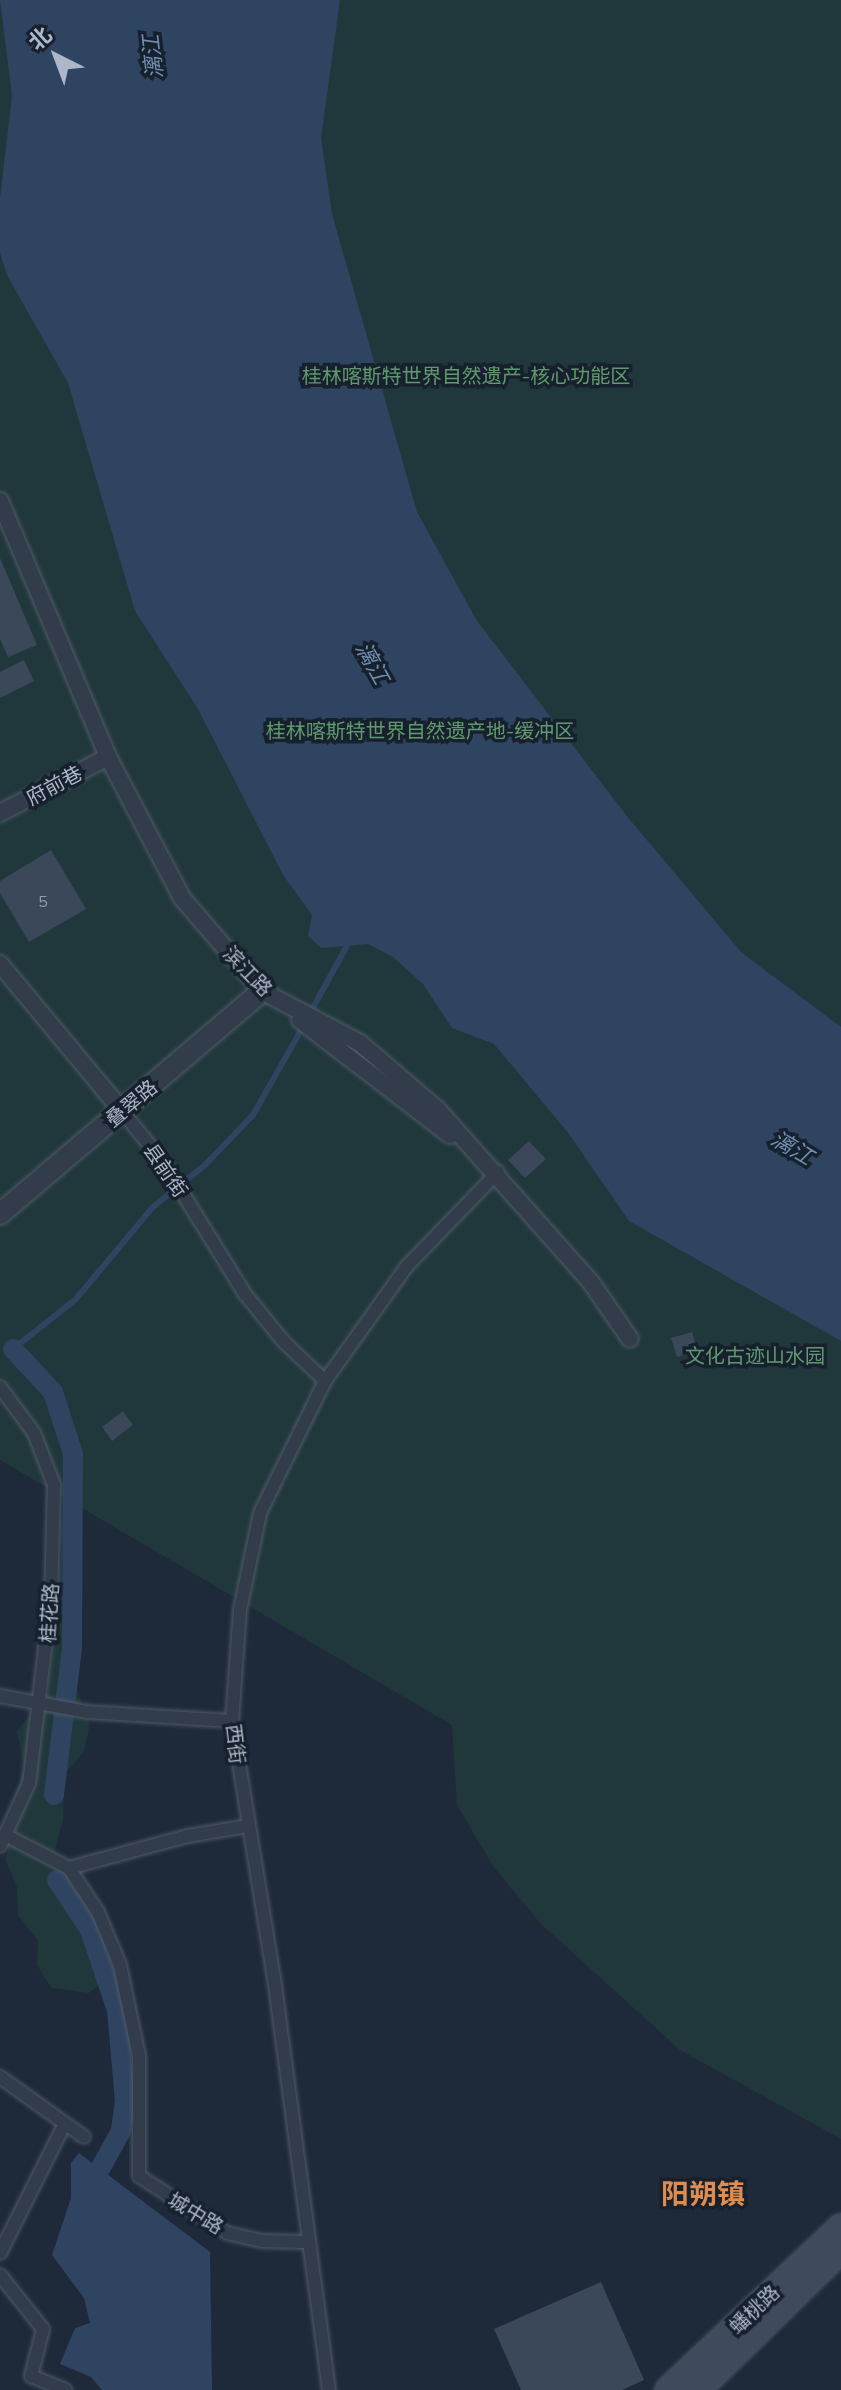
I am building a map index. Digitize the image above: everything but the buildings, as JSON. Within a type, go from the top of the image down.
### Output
[{"type":"main road","name":"蟠桃路","points":[[668,2390],[841,2227]]},
{"type":"main road","name":"蟠桃路","points":[[698,2390],[841,2250]]},
{"type":"street","name":"滨江路","points":[[0,501],[108,757],[182,898],[262,991],[389,1063],[498,1172],[590,1281],[630,1339]]},
{"type":"street","name":"府前巷","points":[[0,813],[108,757]]},
{"type":"street","name":"县前街","points":[[0,964],[164,1163],[245,1294],[325,1381]]},
{"type":"street","name":"叠翠路","points":[[0,1213],[262,991]]},
{"type":"street","points":[[0,1213],[262,991],[498,1172]]},
{"type":"street","name":"西街","points":[[329,2390],[274,1979],[232,1721],[240,1610],[260,1513],[325,1381],[407,1266],[498,1172]]},
{"type":"street","name":"桂花路","points":[[0,1387],[34,1433],[54,1485],[51,1597],[41,1700],[29,1783],[4,1841]]},
{"type":"street","points":[[0,1696],[41,1700],[87,1712],[232,1721]]},
{"type":"street","points":[[4,1841],[69,1868],[188,1836],[248,1826]]},
{"type":"street","name":"城中路","points":[[69,1868],[98,1912],[130,2005],[140,2088],[139,2176],[201,2221],[227,2233],[262,2241],[307,2242]]},
{"type":"street","points":[[0,2077],[84,2137]]},
{"type":"street","points":[[0,2253],[64,2125]]},
{"type":"street","points":[[0,2275],[43,2329],[31,2376],[65,2390]]},
{"type":"green space","name":"桂林喀斯特世界自然遗产地-缓冲区","points":[[0,0],[841,0],[841,2139],[680,2050],[540,1923],[493,1866],[457,1805],[452,1725],[0,1460]]},
{"type":"green space","points":[[64,1516],[67,1634],[75,1686],[90,1724],[84,1752],[64,1775],[63,1820],[55,1849],[113,1975],[89,1993],[52,1988],[45,1978],[37,1965],[38,1941],[18,1915],[17,1887],[5,1859],[17,1827],[12,1807],[24,1766],[17,1731],[48,1693],[61,1559],[59,1521]]},
{"type":"water","name":"漓江","points":[[0,0],[340,0],[321,138],[332,214],[417,512],[477,621],[630,820],[742,953],[841,1027],[841,1341],[629,1221],[569,1134],[494,1044],[452,1028],[423,984],[393,957],[368,944],[321,948],[308,936],[312,915],[283,875],[198,709],[135,611],[68,383],[7,275],[0,253],[0,198],[12,96]]},
{"type":"water","points":[[79,2153],[210,2252],[212,2390],[102,2390],[91,2377],[60,2364],[75,2328],[90,2323],[84,2298],[52,2255],[71,2198],[71,2163]]},
{"type":"waterway","points":[[309,1015],[347,946]]},
{"type":"waterway","points":[[13,1349],[76,1299],[153,1207],[205,1165],[253,1115],[304,1025]]},
{"type":"waterway","points":[[13,1349],[53,1392],[73,1454],[72,1648],[54,1795]]},
{"type":"waterway","points":[[57,1880],[90,1930],[117,2010],[125,2101],[121,2131],[100,2169]]},
{"type":"district","name":"阳朔镇","points":[[703,2194]]},
{"type":"park label","name":"桂林喀斯特世界自然遗产-核心功能区","points":[[466,375]]},
{"type":"park label","name":"文化古迹山水园","points":[[755,1355]]}]
